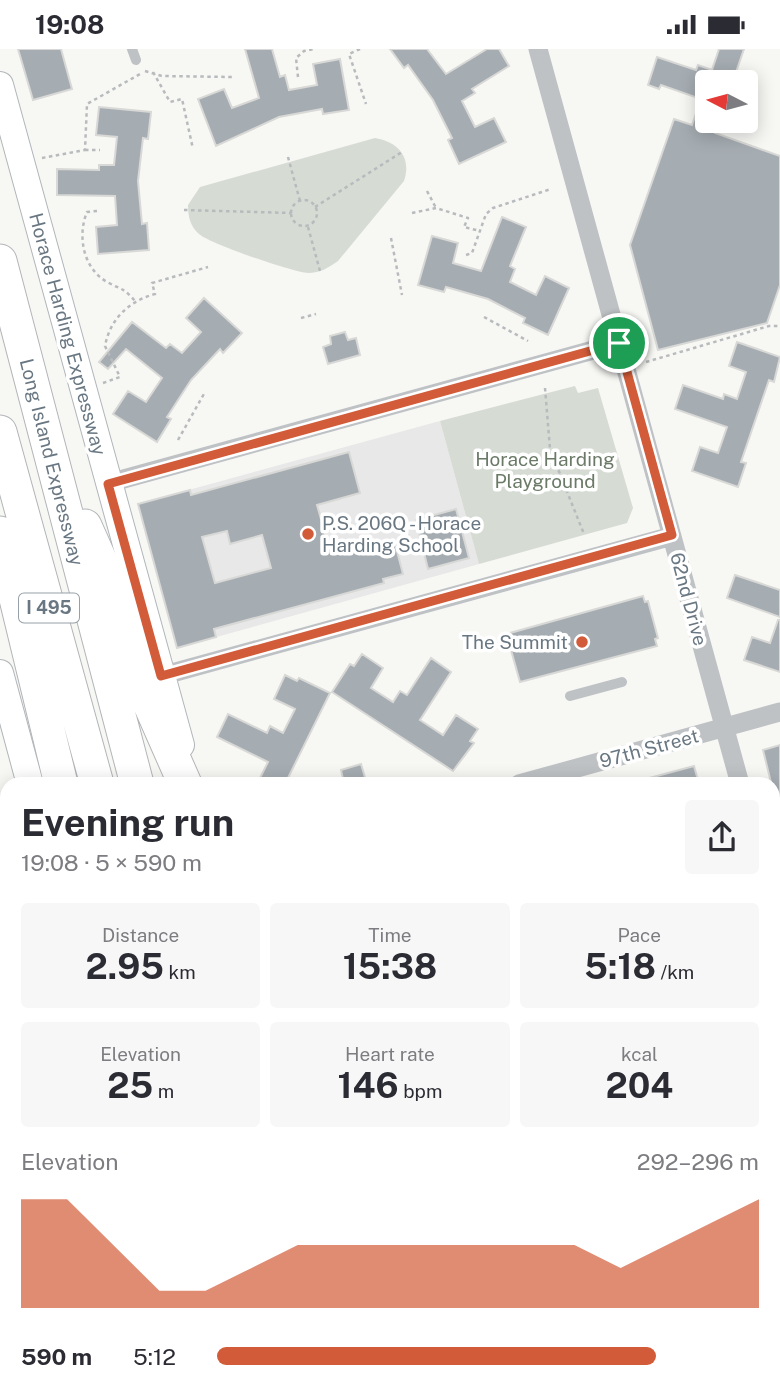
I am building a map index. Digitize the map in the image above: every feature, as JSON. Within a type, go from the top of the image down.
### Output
[{"type":"highway","name":"Long Island Expressway","points":[[0,261],[135,777]]},
{"type":"highway","name":"Long Island Expressway","points":[[0,432],[95,777]]},
{"type":"highway","points":[[51,449],[102,562],[137,675],[182,777]]},
{"type":"highway","points":[[0,533],[59,777]]},
{"type":"highway","points":[[0,585],[35,710],[59,777]]},
{"type":"main road","name":"Horace Harding Expressway","points":[[0,85],[190,777]]},
{"type":"main road","points":[[0,673],[28,777]]},
{"type":"street","name":"62nd Drive","points":[[538,49],[738,777]]},
{"type":"street","points":[[108,484],[619,343]]},
{"type":"street","points":[[161,676],[672,535]]},
{"type":"street","name":"97th Street","points":[[544,777],[780,712]]},
{"type":"lane","points":[[132,49],[136,61]]},
{"type":"lane","points":[[570,696],[622,682]]},
{"type":"path","points":[[298,77],[296,58],[303,51],[314,49]]},
{"type":"path","points":[[360,49],[349,54],[366,104]]},
{"type":"path","points":[[152,70],[162,76],[232,77]]},
{"type":"path","points":[[152,70],[170,102],[182,99],[193,149]]},
{"type":"path","points":[[85,150],[88,104],[91,100],[152,70]]},
{"type":"path","points":[[35,159],[100,150]]},
{"type":"path","points":[[315,207],[402,152]]},
{"type":"path","points":[[288,157],[300,201]]},
{"type":"path","points":[[466,255],[472,253],[486,214],[493,208],[551,189]]},
{"type":"path","points":[[427,191],[436,208]]},
{"type":"path","points":[[300,201],[308,201],[315,207],[316,218],[307,226],[295,223],[291,213],[292,207],[300,201]]},
{"type":"path","points":[[412,213],[436,208],[468,218],[464,227],[480,231]]},
{"type":"path","points":[[184,210],[291,213]]},
{"type":"path","points":[[97,211],[87,212],[82,225],[87,263],[109,283],[125,289],[135,301]]},
{"type":"path","points":[[307,226],[320,271]]},
{"type":"path","points":[[391,238],[402,295]]},
{"type":"path","points":[[96,385],[120,377],[107,356],[106,338],[119,315],[135,301],[155,295],[152,283],[208,267]]},
{"type":"path","points":[[301,318],[316,314]]},
{"type":"path","points":[[484,317],[528,341]]},
{"type":"path","points":[[646,362],[756,329],[780,325]]},
{"type":"path","points":[[545,388],[550,449],[584,534]]},
{"type":"path","points":[[178,440],[205,392]]},
{"type":"shaded area","name":"P.S. 206Q - Horace Harding School","points":[[440,421],[479,564],[177,648],[138,504]]},
{"type":"green space","points":[[375,138],[390,143],[401,152],[406,165],[404,181],[338,261],[324,270],[300,272],[252,257],[206,238],[196,231],[192,224],[188,205],[200,187]]},
{"type":"green space","name":"Horace Harding Playground","points":[[575,386],[578,393],[598,388],[633,508],[627,523],[479,564],[440,421]]},
{"type":"building","points":[[18,49],[61,49],[72,89],[33,100]]},
{"type":"building","points":[[245,49],[272,49],[280,77],[285,75],[289,90],[317,85],[313,64],[340,59],[349,110],[323,114],[322,109],[279,117],[216,146],[198,99],[224,89],[232,108],[259,98]]},
{"type":"building","points":[[390,49],[427,49],[446,74],[487,49],[499,49],[509,66],[472,89],[475,93],[462,101],[475,127],[494,118],[506,142],[459,164],[448,140],[452,138],[433,100],[408,65],[404,68]]},
{"type":"building","points":[[719,49],[744,49],[737,70],[712,70]]},
{"type":"building","points":[[657,57],[696,70],[695,97],[661,85],[659,89],[648,85]]},
{"type":"building","points":[[698,65],[712,70],[696,70]]},
{"type":"building","points":[[99,107],[151,112],[148,139],[143,138],[138,181],[142,224],[147,223],[149,250],[98,254],[96,227],[117,225],[115,196],[57,195],[57,169],[99,170],[99,165],[114,165],[117,137],[96,135]]},
{"type":"building","points":[[695,116],[695,133],[715,133],[780,156],[780,285],[767,323],[658,350],[630,245],[674,119],[692,125]]},
{"type":"building","points":[[502,217],[526,227],[510,266],[515,269],[510,282],[536,295],[545,276],[569,288],[548,335],[523,323],[525,318],[488,299],[446,287],[444,292],[418,285],[432,236],[458,243],[453,263],[481,271]]},
{"type":"building","points":[[204,298],[242,333],[223,353],[220,349],[191,380],[167,417],[171,419],[157,442],[113,414],[128,391],[146,402],[162,378],[126,349],[108,369],[99,362],[132,322],[166,348],[170,344],[182,353],[201,332],[186,318]]},
{"type":"building","points":[[345,332],[348,340],[356,338],[360,355],[328,364],[323,347],[331,344],[330,336]]},
{"type":"building","points":[[737,342],[780,357],[774,382],[769,380],[741,462],[746,463],[738,487],[692,471],[700,447],[718,453],[727,427],[675,409],[683,385],[723,399],[724,394],[737,399],[746,372],[729,366]]},
{"type":"building","points":[[349,452],[360,493],[317,505],[331,554],[394,540],[403,574],[383,579],[384,583],[214,629],[216,637],[177,648],[138,504],[190,490],[191,495]],"holes":[[[227,531],[230,544],[262,535],[271,568],[215,583],[202,537]]]},
{"type":"building","points":[[456,509],[469,558],[428,569],[416,520]]},
{"type":"building","points":[[735,575],[780,590],[780,617],[727,598]]},
{"type":"building","name":"The Summit","points":[[643,596],[645,602],[648,601],[658,638],[655,639],[657,646],[520,682],[507,636],[510,633]]},
{"type":"building","points":[[778,620],[780,672],[744,660],[752,637],[770,643]]},
{"type":"building","points":[[362,654],[383,668],[371,688],[393,702],[400,691],[407,695],[431,658],[451,672],[420,720],[443,735],[456,715],[478,729],[470,741],[474,743],[453,771],[332,692],[350,664],[354,666]]},
{"type":"building","points":[[285,675],[297,681],[299,678],[330,693],[288,777],[260,777],[268,762],[217,737],[228,714],[267,733],[270,726],[283,733],[295,709],[274,699]]},
{"type":"building","points":[[780,745],[780,777],[770,777],[763,750]]},
{"type":"building","points":[[361,764],[365,777],[342,777],[341,770]]},
{"type":"building","points":[[694,766],[697,777],[653,777]]},
{"type":"place","name":"P.S. 206Q - Horace Harding School","points":[[308,534]]},
{"type":"place","name":"The Summit","points":[[582,642]]},
{"type":"route","points":[[619,343],[672,535],[161,676],[108,484],[619,343]]}]
